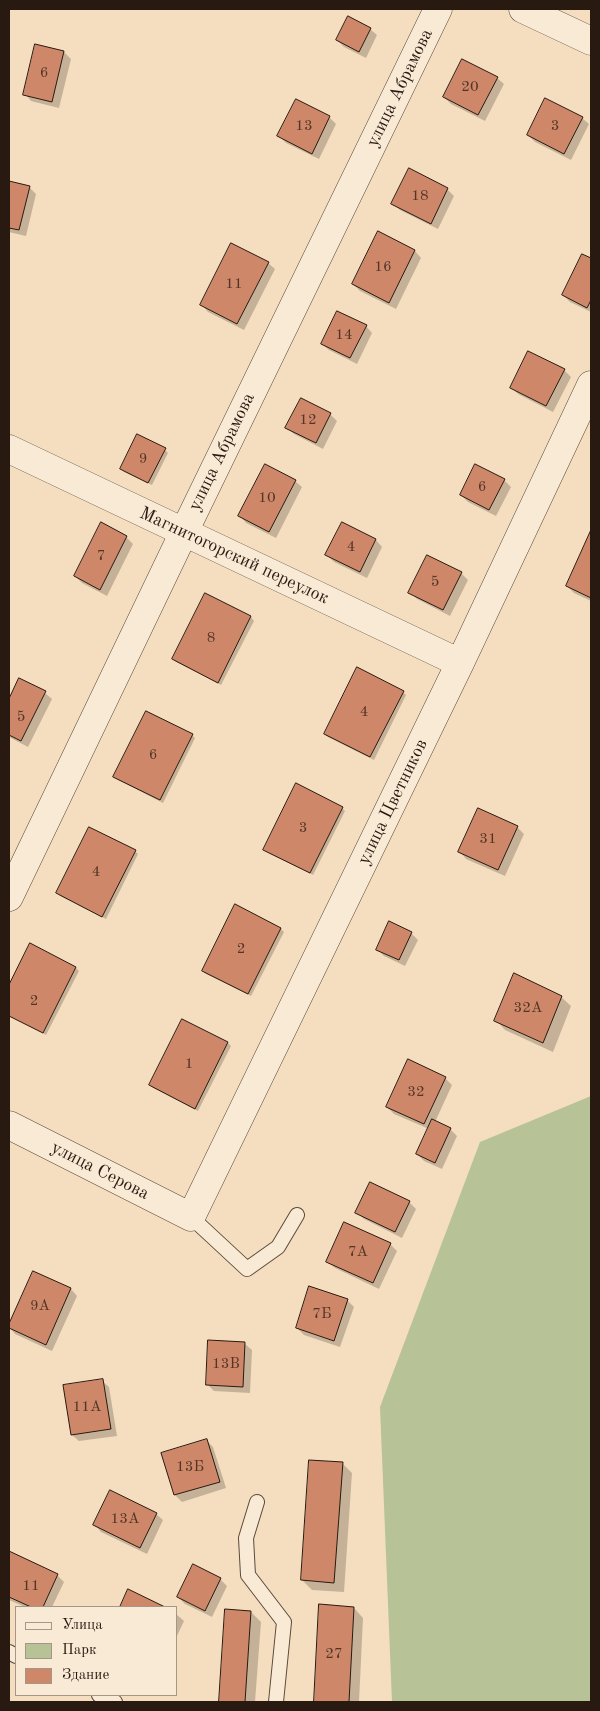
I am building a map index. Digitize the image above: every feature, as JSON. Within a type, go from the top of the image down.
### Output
[{"type":"street","name":"улица Абрамова","points":[[9,897],[438,9]]},
{"type":"street","points":[[523,9],[591,41]]},
{"type":"street","name":"улица Цветников","points":[[191,1217],[460,663],[591,385]]},
{"type":"street","name":"Магнитогорский переулок","points":[[9,449],[460,663]]},
{"type":"street","name":"улица Серова","points":[[9,1125],[191,1217]]},
{"type":"lane","points":[[191,1217],[247,1269],[278,1247],[297,1215]]},
{"type":"lane","points":[[257,1502],[246,1538],[248,1575],[284,1622],[276,1702]]},
{"type":"lane","points":[[101,1696],[115,1702]]},
{"type":"green space","points":[[591,1096],[591,1702],[392,1702],[380,1407],[480,1142]]},
{"type":"building","points":[[348,16],[371,28],[359,52],[336,40]]},
{"type":"building","points":[[35,44],[64,51],[52,102],[23,95]]},
{"type":"building","points":[[462,59],[498,77],[478,115],[443,97]]},
{"type":"building","points":[[545,98],[583,117],[564,154],[527,135]]},
{"type":"building","points":[[296,99],[330,116],[312,154],[277,136]]},
{"type":"building","points":[[409,168],[448,188],[431,224],[391,204]]},
{"type":"building","points":[[9,181],[30,186],[19,230],[9,228]]},
{"type":"building","points":[[378,231],[415,250],[389,303],[352,284]]},
{"type":"building","points":[[231,243],[269,262],[237,324],[200,305]]},
{"type":"building","points":[[582,254],[591,258],[591,300],[587,308],[562,295]]},
{"type":"building","points":[[337,311],[367,325],[350,358],[321,344]]},
{"type":"building","points":[[528,351],[565,369],[546,406],[510,388]]},
{"type":"building","points":[[301,398],[331,413],[316,443],[285,428]]},
{"type":"building","points":[[137,434],[166,448],[148,483],[120,469]]},
{"type":"building","points":[[265,464],[296,480],[269,532],[238,516]]},
{"type":"building","points":[[475,464],[505,479],[489,510],[460,495]]},
{"type":"building","points":[[101,522],[127,536],[100,590],[74,576]]},
{"type":"building","points":[[342,522],[376,539],[360,572],[325,555]]},
{"type":"building","points":[[591,530],[591,598],[566,586]]},
{"type":"building","points":[[427,555],[462,572],[443,610],[408,593]]},
{"type":"building","points":[[205,593],[251,616],[218,683],[172,659]]},
{"type":"building","points":[[357,667],[404,691],[370,757],[324,734]]},
{"type":"building","points":[[19,678],[46,691],[21,741],[9,735],[9,699]]},
{"type":"building","points":[[146,711],[193,734],[160,800],[113,777]]},
{"type":"building","points":[[296,783],[343,807],[310,873],[263,850]]},
{"type":"building","points":[[478,808],[518,826],[498,870],[458,852]]},
{"type":"building","points":[[89,827],[136,850],[102,917],[56,893]]},
{"type":"building","points":[[235,904],[281,928],[248,994],[202,971]]},
{"type":"building","points":[[389,921],[412,932],[399,960],[376,950]]},
{"type":"building","points":[[30,943],[76,967],[43,1033],[9,1016],[9,985]]},
{"type":"building","points":[[514,973],[562,996],[543,1043],[494,1021]]},
{"type":"building","points":[[182,1019],[228,1042],[195,1109],[149,1085]]},
{"type":"building","points":[[408,1059],[446,1077],[424,1124],[386,1107]]},
{"type":"building","points":[[432,1119],[451,1128],[435,1163],[416,1154]]},
{"type":"building","points":[[370,1182],[410,1201],[395,1232],[355,1213]]},
{"type":"building","points":[[344,1222],[391,1243],[373,1283],[326,1262]]},
{"type":"building","points":[[33,1271],[71,1288],[46,1345],[9,1328],[9,1324]]},
{"type":"building","points":[[309,1286],[348,1299],[334,1341],[296,1328]]},
{"type":"building","points":[[208,1340],[245,1342],[243,1387],[206,1385]]},
{"type":"building","points":[[103,1379],[111,1429],[71,1435],[63,1385]]},
{"type":"building","points":[[207,1439],[220,1482],[174,1495],[161,1453]]},
{"type":"building","points":[[309,1460],[343,1462],[334,1583],[301,1580]]},
{"type":"building","points":[[110,1490],[157,1513],[140,1548],[93,1525]]},
{"type":"building","points":[[9,1551],[58,1574],[43,1606],[29,1606],[9,1597]]},
{"type":"building","points":[[193,1564],[221,1578],[205,1611],[177,1597]]},
{"type":"building","points":[[128,1589],[163,1606],[120,1606]]},
{"type":"building","points":[[319,1604],[354,1607],[349,1702],[314,1702]]},
{"type":"building","points":[[225,1609],[251,1611],[245,1702],[219,1702]]}]
